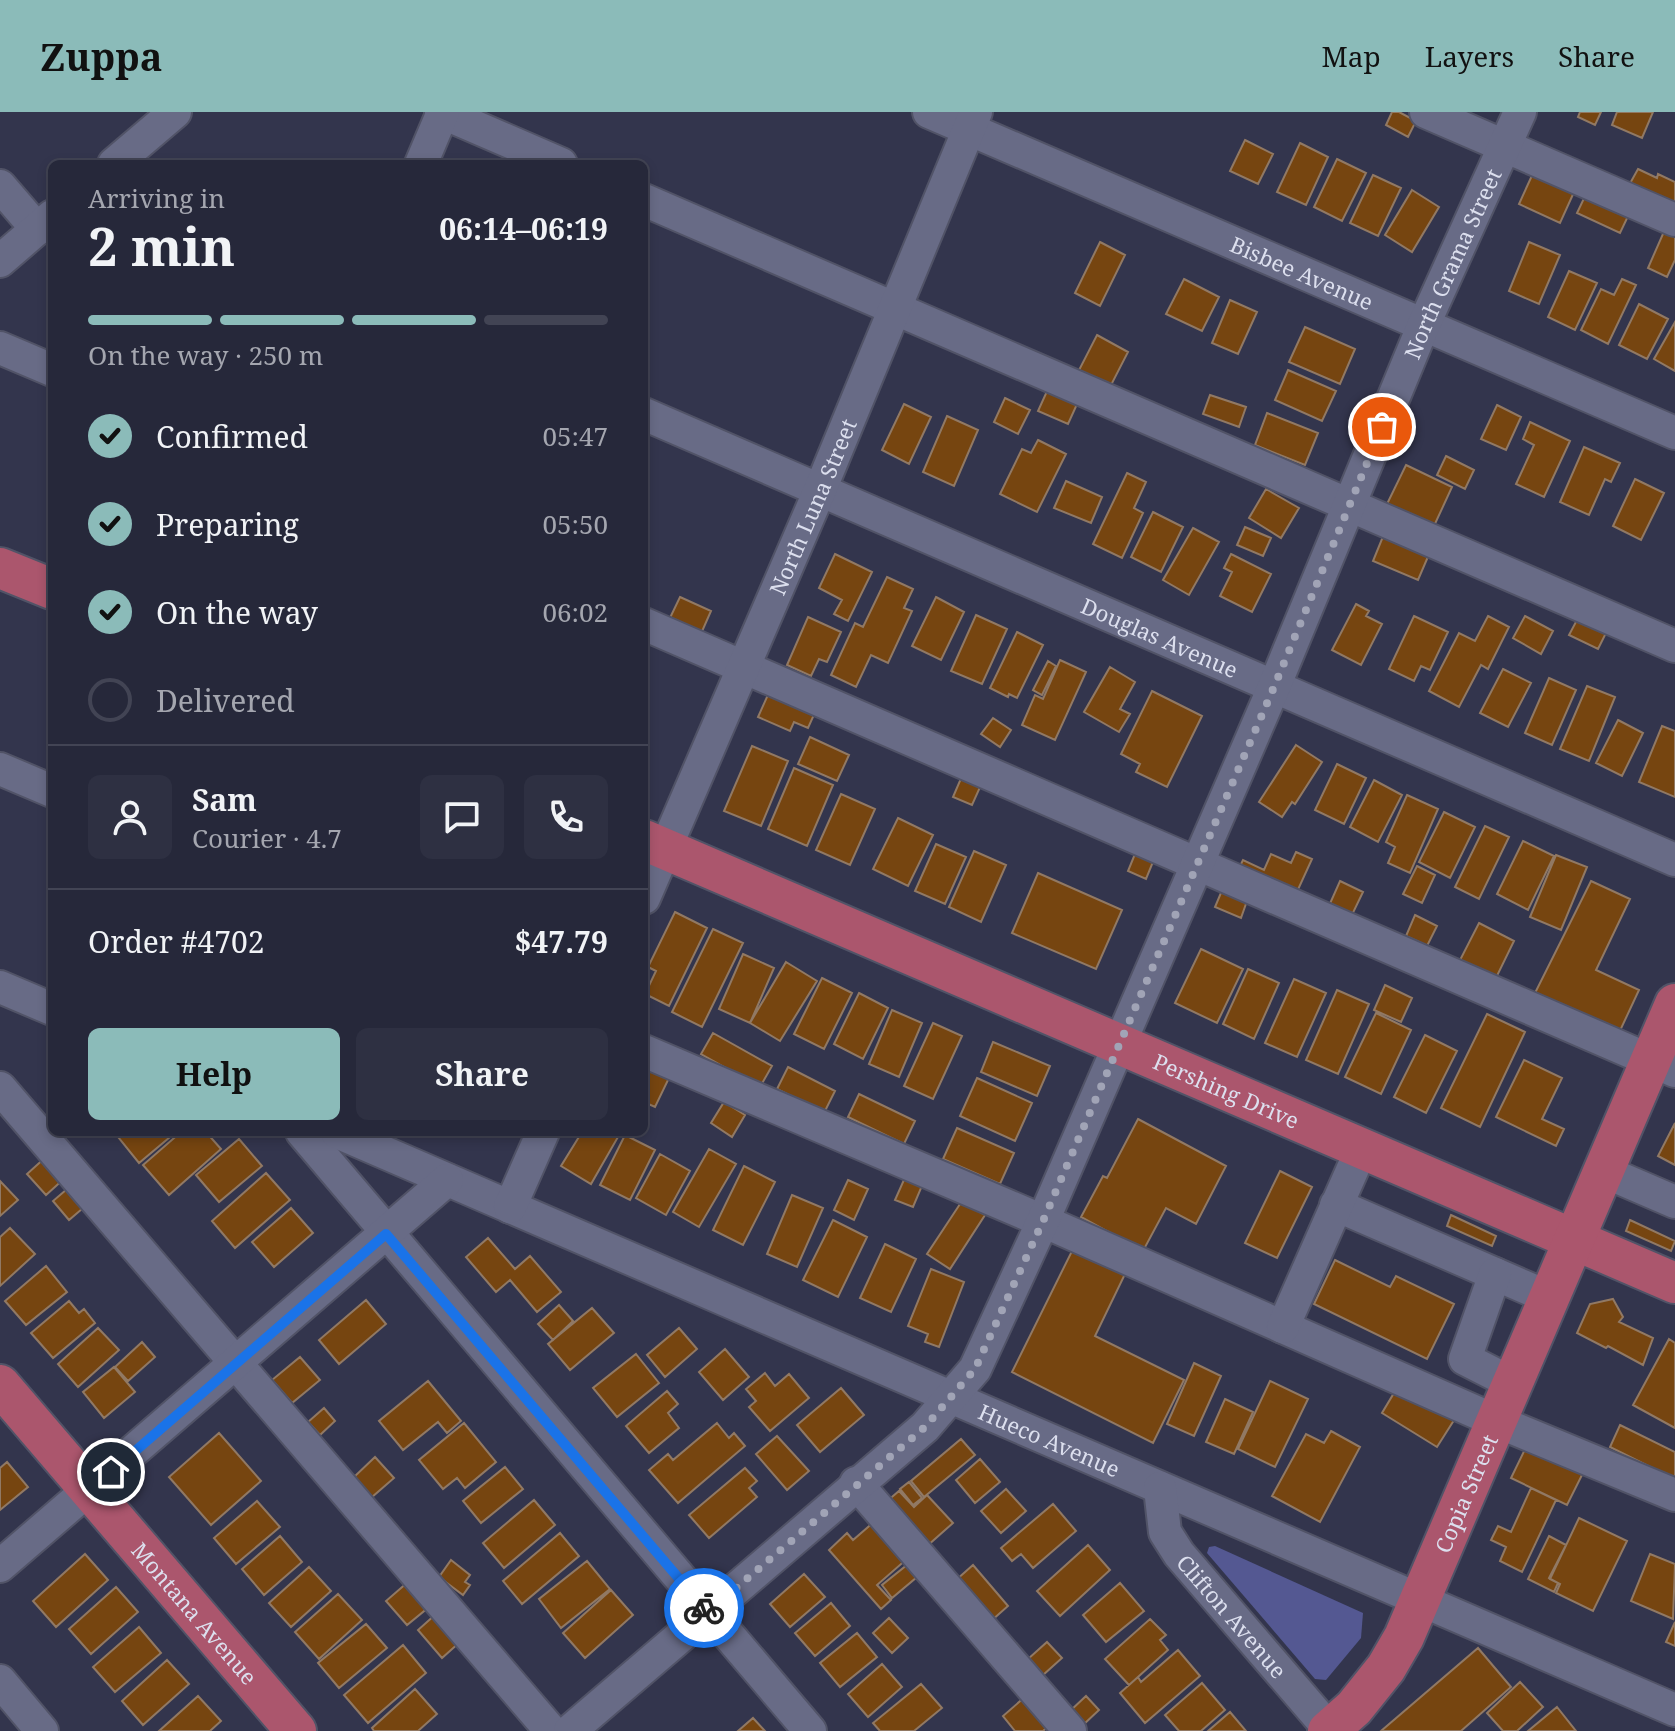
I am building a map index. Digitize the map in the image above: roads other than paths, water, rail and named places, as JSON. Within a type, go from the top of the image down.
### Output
[{"type":"main road","points":[[0,568],[48,587]]},
{"type":"main road","name":"Pershing Drive","points":[[655,844],[1675,1283]]},
{"type":"main road","name":"Copia Street","points":[[1325,1730],[1354,1708],[1386,1668],[1404,1637],[1603,1171],[1663,1066],[1675,1004]]},
{"type":"main road","name":"Montana Avenue","points":[[0,1385],[296,1731]]},
{"type":"street","points":[[119,160],[175,112]]},
{"type":"street","points":[[423,160],[442,112],[552,160]]},
{"type":"street","name":"Bisbee Avenue","points":[[929,112],[973,121],[1675,433]]},
{"type":"street","points":[[1426,112],[1675,220]]},
{"type":"street","name":"North Grama Street","points":[[570,1731],[925,1427],[975,1369],[1043,1221],[1274,687],[1424,324],[1520,112]]},
{"type":"street","name":"North Luna Street","points":[[648,878],[655,844],[744,667],[973,121]]},
{"type":"street","points":[[0,186],[44,222],[0,261]]},
{"type":"street","points":[[648,202],[1675,646]]},
{"type":"street","points":[[0,348],[48,368]]},
{"type":"street","name":"Douglas Avenue","points":[[648,416],[1675,860]]},
{"type":"street","points":[[648,626],[1663,1066]]},
{"type":"street","points":[[0,769],[48,789]]},
{"type":"street","points":[[0,987],[48,1007]]},
{"type":"street","points":[[648,1053],[1043,1221],[1496,1421],[1675,1495]]},
{"type":"street","points":[[0,1088],[551,1731]]},
{"type":"street","points":[[305,1136],[810,1731]]},
{"type":"street","name":"Hueco Avenue","points":[[346,1136],[1675,1710]]},
{"type":"street","points":[[510,1207],[541,1136]]},
{"type":"street","points":[[1283,1327],[1362,1148]]},
{"type":"street","points":[[1603,1171],[1675,1202]]},
{"type":"street","points":[[0,1566],[447,1180]]},
{"type":"street","points":[[1336,1205],[1548,1297]]},
{"type":"street","points":[[1450,1401],[1495,1274]]},
{"type":"street","points":[[1465,1359],[1512,1383]]},
{"type":"street","points":[[856,1483],[1070,1731]]},
{"type":"street","name":"Clifton Avenue","points":[[1160,1488],[1165,1532],[1179,1554],[1325,1730]]},
{"type":"street","points":[[0,1681],[42,1731]]}]
